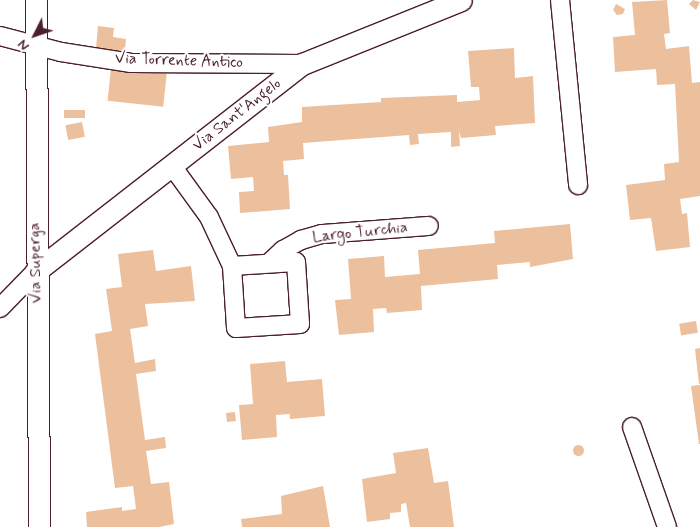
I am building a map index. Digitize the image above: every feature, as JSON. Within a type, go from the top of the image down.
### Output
[{"type":"street","name":"Via Superga","points":[[36,0],[34,43],[39,527]]},
{"type":"street","name":"Via Sant'Angelo","points":[[36,271],[302,64],[461,0]]},
{"type":"street","points":[[560,0],[578,185]]},
{"type":"street","name":"Via Torrente Antico","points":[[0,36],[34,43],[61,52],[131,63],[302,64]]},
{"type":"street","name":"Largo Turchia","points":[[172,166],[209,217],[232,266],[236,328],[300,324],[296,262],[232,266]]},
{"type":"street","name":"Largo Turchia","points":[[269,263],[292,245],[322,234],[429,226]]},
{"type":"street","points":[[0,308],[36,271]]},
{"type":"street","points":[[632,427],[667,527]]},
{"type":"building","points":[[667,0],[670,33],[664,34],[666,49],[689,46],[692,83],[700,82],[700,196],[680,199],[682,214],[687,213],[690,247],[656,251],[651,218],[630,220],[626,185],[665,180],[664,164],[679,162],[675,84],[657,85],[656,69],[615,72],[613,37],[635,35],[632,2]]},
{"type":"building","points":[[693,0],[700,2],[696,10],[689,4]]},
{"type":"building","points":[[616,4],[625,9],[623,14],[617,15],[613,10]]},
{"type":"building","points":[[98,26],[114,28],[113,37],[126,39],[125,51],[96,48]]},
{"type":"building","points":[[514,48],[515,78],[533,76],[535,123],[495,126],[496,135],[461,138],[459,131],[460,146],[451,147],[451,132],[418,134],[419,144],[410,145],[409,135],[303,143],[304,159],[283,161],[284,175],[288,175],[290,209],[240,213],[239,192],[254,191],[253,177],[231,179],[228,146],[269,142],[268,127],[302,122],[302,107],[381,102],[381,98],[457,95],[457,102],[480,100],[479,87],[471,87],[468,51]]},
{"type":"building","points":[[111,68],[167,74],[163,107],[108,101]]},
{"type":"building","points":[[64,110],[85,110],[85,118],[64,118]]},
{"type":"building","points":[[82,122],[85,137],[68,140],[65,125]]},
{"type":"building","points":[[570,224],[573,259],[530,267],[530,262],[497,265],[498,279],[421,286],[422,310],[387,313],[386,308],[373,309],[374,332],[339,335],[335,300],[351,299],[348,259],[384,256],[385,277],[420,274],[418,250],[495,243],[494,231]]},
{"type":"building","points":[[153,250],[156,271],[191,266],[195,301],[145,304],[148,326],[130,329],[135,363],[155,359],[156,371],[136,374],[145,440],[165,437],[166,448],[146,451],[151,484],[169,482],[174,524],[159,527],[87,527],[86,512],[122,507],[122,511],[136,509],[133,486],[115,488],[95,334],[112,331],[106,289],[122,287],[118,254]]},
{"type":"building","points":[[696,321],[698,333],[681,336],[679,324]]},
{"type":"building","points":[[700,348],[700,384],[699,384],[695,349]]},
{"type":"building","points":[[285,361],[287,382],[322,379],[325,416],[290,419],[290,414],[276,415],[277,437],[242,440],[239,405],[253,404],[250,364]]},
{"type":"building","points":[[700,385],[700,444],[699,444],[691,386]]},
{"type":"building","points":[[235,412],[236,421],[227,422],[226,413]]},
{"type":"building","points":[[578,444],[584,450],[578,456],[572,450]]},
{"type":"building","points":[[428,448],[434,483],[448,481],[454,527],[410,527],[406,503],[401,504],[401,512],[390,513],[390,519],[367,522],[362,479],[396,473],[393,453]]},
{"type":"building","points":[[323,486],[330,527],[242,527],[241,519],[282,514],[281,496]]}]
